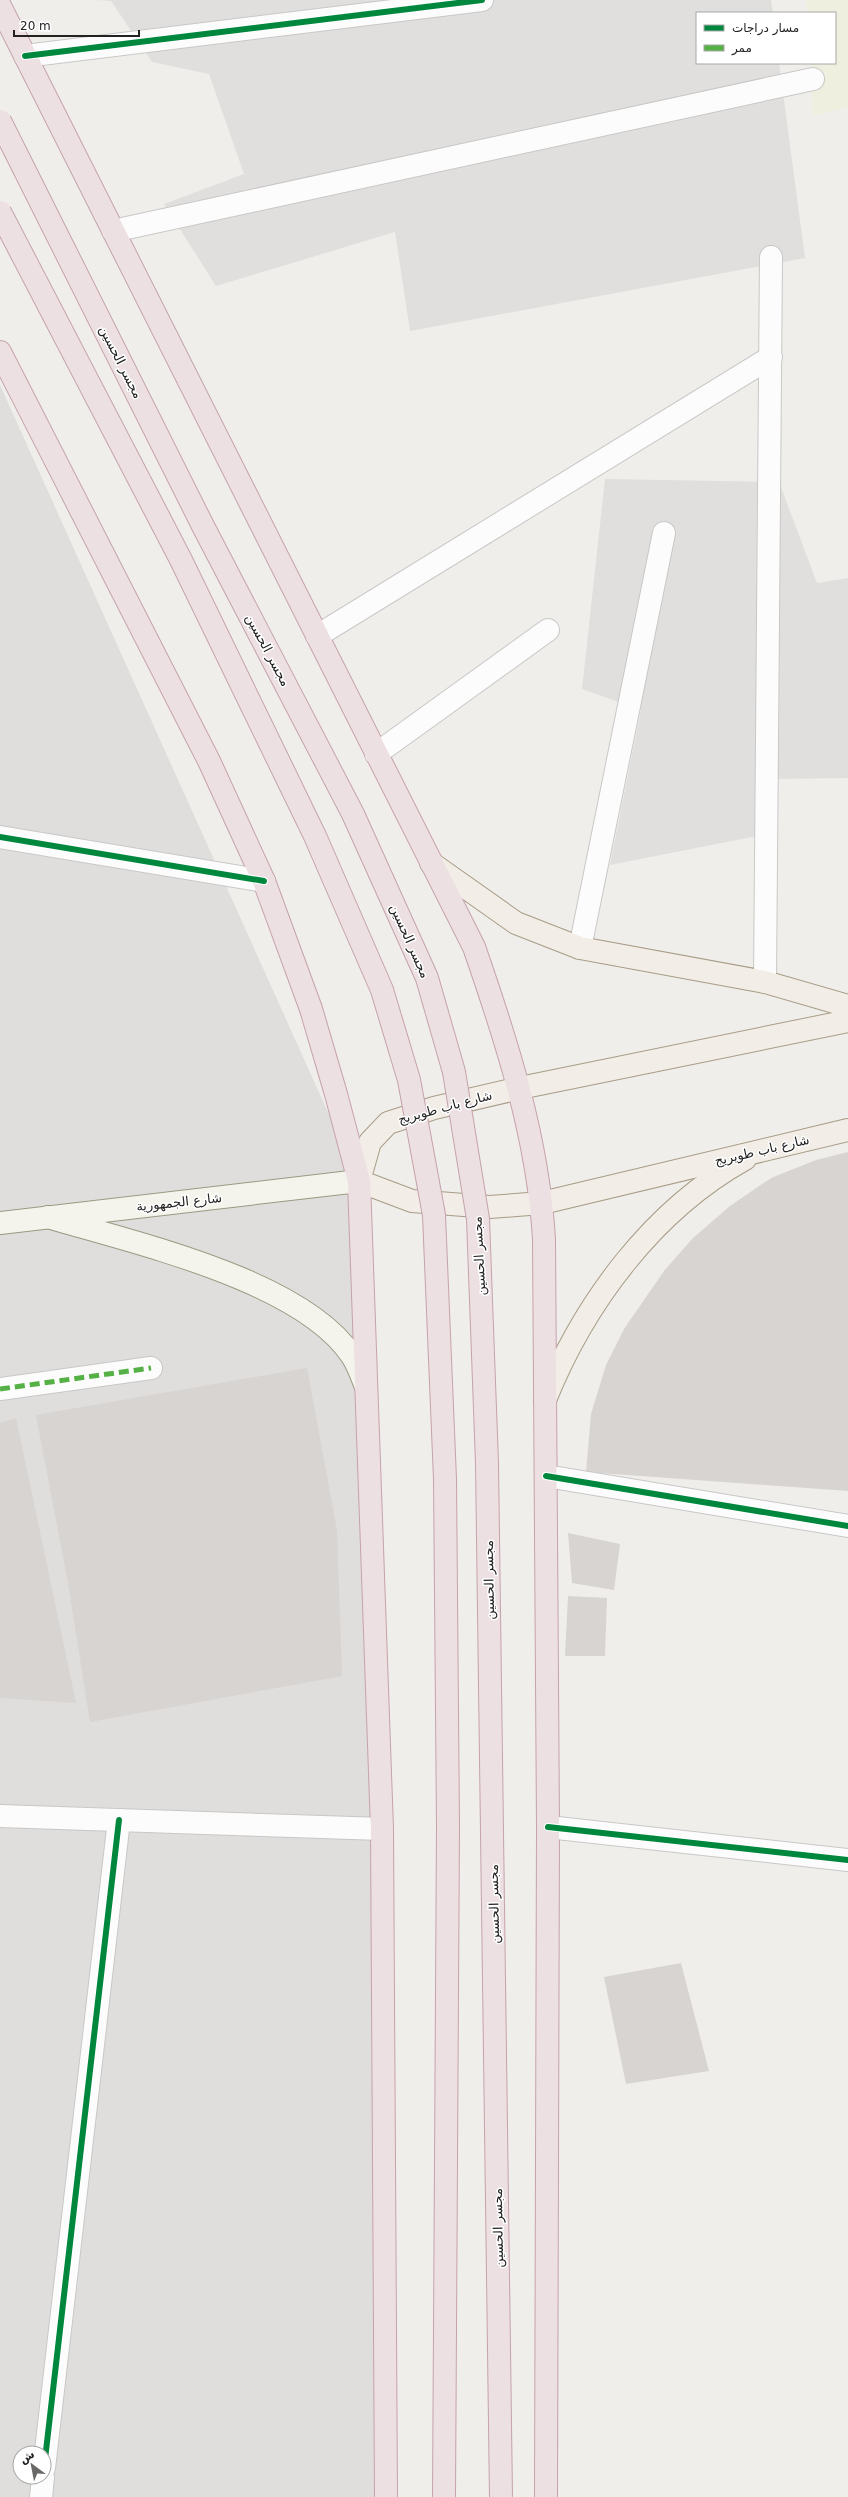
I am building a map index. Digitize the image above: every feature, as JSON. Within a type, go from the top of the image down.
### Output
[{"type":"highway","points":[[0,6],[474,947],[520,1088],[542,1202],[546,1400],[548,1826],[546,2497]]},
{"type":"highway","name":"مجسر الحسين","points":[[0,121],[203,526],[353,814],[427,978],[454,1072],[478,1219],[488,1463],[501,2497]]},
{"type":"highway","points":[[0,212],[181,560],[316,836],[382,990],[409,1080],[434,1215],[445,1479],[448,1834],[444,2497]]},
{"type":"highway","points":[[0,352],[209,761],[264,881],[311,1009],[336,1094],[359,1181],[382,1829],[386,2497]]},
{"type":"main road","points":[[431,863],[516,922],[580,948],[765,982],[848,1006]]},
{"type":"main road","name":"شارع باب طويريج","points":[[848,1021],[520,1088],[434,1108],[388,1123],[370,1142],[359,1181],[412,1201],[490,1207],[542,1202],[848,1130]]},
{"type":"main road","points":[[546,1400],[559,1365],[592,1307],[646,1239],[676,1209],[713,1180],[764,1149]]},
{"type":"main road","name":"شارع الجمهورية","points":[[0,1223],[359,1181]]},
{"type":"main road","points":[[48,1217],[202,1264],[273,1292],[310,1315],[334,1334],[353,1357],[366,1387]]},
{"type":"street","points":[[25,56],[482,0]]},
{"type":"street","points":[[113,231],[813,79]]},
{"type":"street","points":[[765,982],[771,256]]},
{"type":"street","points":[[317,636],[771,356]]},
{"type":"street","points":[[580,948],[664,533]]},
{"type":"street","points":[[376,754],[548,630]]},
{"type":"street","points":[[0,836],[264,881]]},
{"type":"street","points":[[0,1390],[151,1368]]},
{"type":"street","points":[[546,1476],[848,1526]]},
{"type":"street","points":[[0,1816],[382,1829]]},
{"type":"street","points":[[47,2445],[118,1820]]},
{"type":"street","points":[[548,1826],[848,1860]]},
{"type":"street","points":[[41,2497],[42,2485]]},
{"type":"shaded area","points":[[96,0],[771,0],[773,12],[696,12],[696,64],[779,64],[805,258],[410,331],[395,232],[216,286],[164,204],[244,174],[209,74],[152,62],[111,1]]},
{"type":"shaded area","points":[[0,385],[359,1181],[392,2497],[0,2497]]},
{"type":"shaded area","points":[[605,479],[779,482],[817,583],[848,578],[848,778],[778,779],[757,836],[610,865],[641,710],[582,689]]},
{"type":"green space","points":[[806,0],[848,0],[848,107],[813,116],[810,64],[836,64],[836,12],[807,12]]},
{"type":"building","points":[[848,1152],[848,1491],[586,1472],[591,1414],[606,1365],[624,1329],[664,1271],[693,1238],[730,1206],[771,1178],[816,1160]]},
{"type":"building","points":[[307,1368],[337,1530],[342,1676],[90,1722],[68,1583],[36,1415]]},
{"type":"building","points":[[16,1418],[76,1703],[0,1698],[0,1423]]},
{"type":"building","points":[[568,1533],[620,1544],[614,1590],[572,1583]]},
{"type":"building","points":[[568,1596],[607,1598],[605,1656],[565,1656]]},
{"type":"building","points":[[681,1963],[709,2071],[626,2084],[604,1977]]},
{"type":"marked path","points":[[0,1389],[151,1368]]},
{"type":"cycle path","points":[[25,56],[482,0]]},
{"type":"cycle path","points":[[0,837],[264,881]]},
{"type":"cycle path","points":[[546,1476],[848,1526]]},
{"type":"cycle path","points":[[47,2445],[119,1820]]},
{"type":"cycle path","points":[[548,1827],[848,1860]]}]
